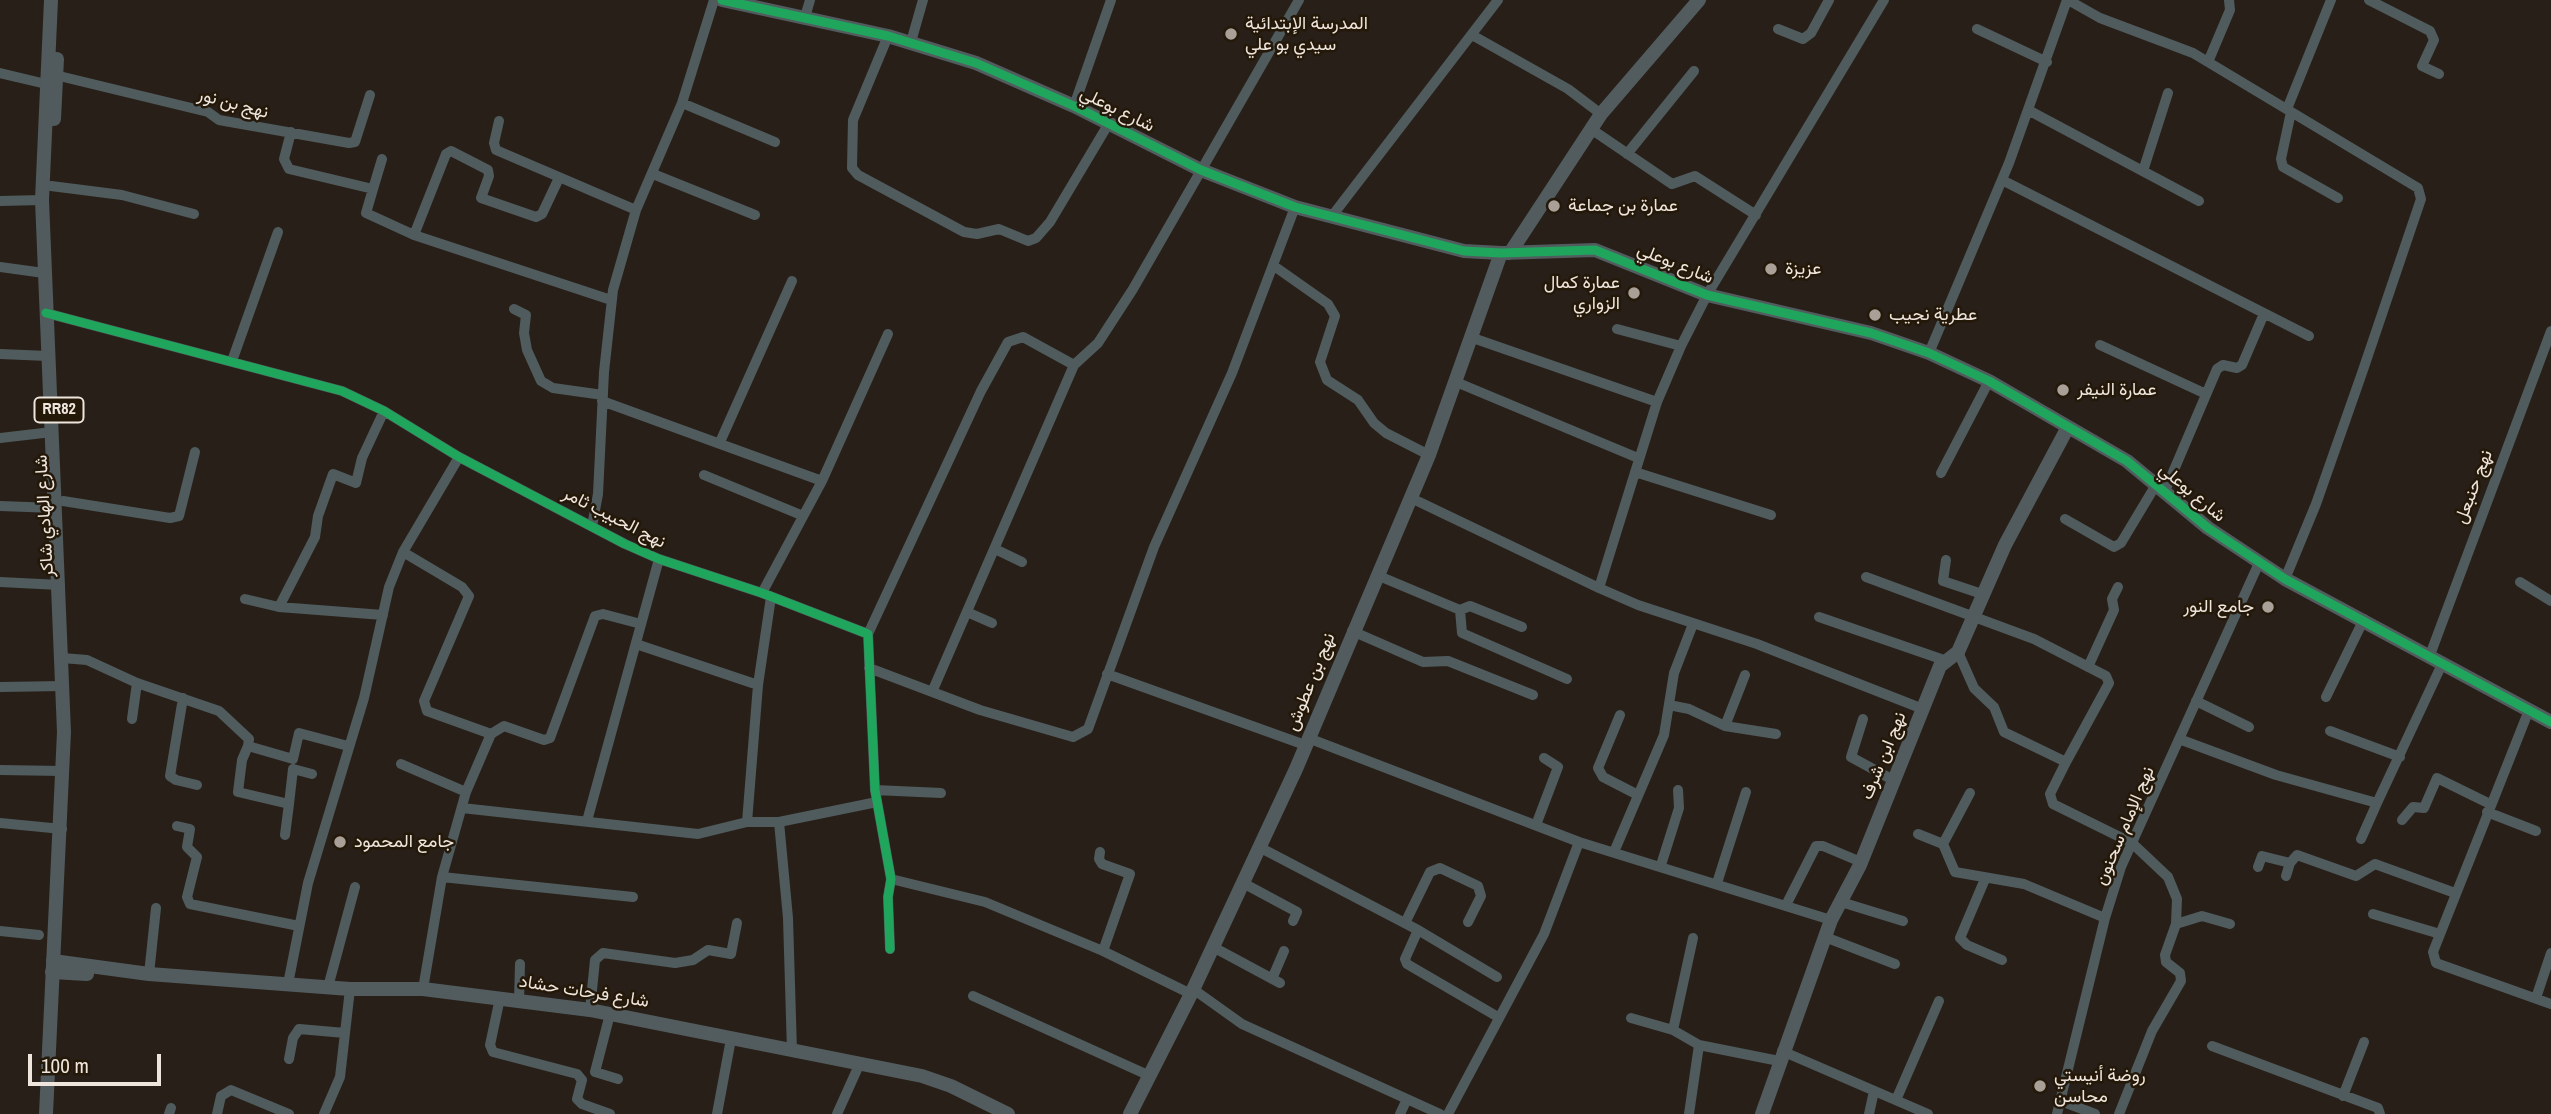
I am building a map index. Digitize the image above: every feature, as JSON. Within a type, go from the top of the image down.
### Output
[{"type":"main road","name":"شارع الهادي شاكر","points":[[51,0],[44,273],[50,314],[48,356],[72,736],[69,802],[62,824]]},
{"type":"main road","name":"شارع الهادي شاكر","points":[[59,505],[46,201],[51,186],[50,78],[61,0]]},
{"type":"main road","name":"شارع الهادي شاكر","points":[[62,545],[60,585],[65,604]]},
{"type":"main road","name":"شارع الهادي شاكر","points":[[46,1114],[52,966],[62,824],[63,686],[66,658]]},
{"type":"street","points":[[592,526],[598,494],[602,398],[611,300],[636,211],[682,103],[714,0]]},
{"type":"street","name":"شارع بوعلي","points":[[722,0],[888,36],[976,63],[1074,106],[1201,170],[1295,206],[1464,250],[1506,253],[1595,250],[1707,295],[1871,333],[1929,353],[1989,381],[2127,461],[2161,487],[2189,514],[2285,579],[2551,722]]},
{"type":"street","points":[[805,18],[810,0]]},
{"type":"street","points":[[911,42],[923,0]]},
{"type":"street","points":[[1074,106],[1111,0]]},
{"type":"street","points":[[932,692],[1074,365],[1098,343],[1299,0]]},
{"type":"street","points":[[1332,216],[1498,0]]},
{"type":"street","points":[[1778,29],[1804,39],[1811,33],[1829,0]]},
{"type":"street","points":[[1599,588],[1657,402],[1681,346],[1707,295],[1884,0]]},
{"type":"street","points":[[1929,353],[2002,180],[2068,0],[2100,18],[2193,53],[2401,175],[2418,188],[2421,199],[2328,471],[2285,579]]},
{"type":"street","points":[[2208,62],[2228,17],[2229,0]]},
{"type":"street","points":[[2331,0],[2289,111],[2281,159],[2283,167],[2338,198]]},
{"type":"street","points":[[2369,0],[2430,31],[2434,40],[2422,66],[2439,74]]},
{"type":"street","name":"نهج بن عطوش","points":[[1130,1114],[1192,992],[1307,742],[1352,631],[1379,576],[1429,456],[1470,337],[1506,253],[1601,114],[1693,2]]},
{"type":"street","points":[[1977,29],[2047,62]]},
{"type":"street","points":[[1472,35],[1568,89],[1601,114]]},
{"type":"street","points":[[888,36],[853,120],[852,168],[858,175],[964,232],[977,234],[999,229],[1028,241],[1036,238],[1050,222],[1109,123]]},
{"type":"street","points":[[1627,154],[1693,71]]},
{"type":"street","name":"نهج بن نور","points":[[0,74],[50,78],[208,113],[219,120],[355,142],[370,95]]},
{"type":"street","points":[[2143,171],[2168,93]]},
{"type":"street","points":[[682,103],[775,142]]},
{"type":"street","points":[[2028,110],[2199,201]]},
{"type":"street","points":[[499,121],[494,143],[496,150],[636,211]]},
{"type":"street","points":[[1591,129],[1672,184],[1687,176],[1695,176],[1756,215]]},
{"type":"street","points":[[291,132],[285,159],[289,169],[373,189]]},
{"type":"street","points":[[414,235],[446,154],[451,151],[488,170],[489,176],[481,198],[536,217],[542,214],[559,178]]},
{"type":"street","points":[[382,159],[366,213],[414,235],[611,300]]},
{"type":"street","points":[[653,174],[755,215]]},
{"type":"street","points":[[2002,180],[2263,316],[2309,336]]},
{"type":"street","points":[[51,186],[122,195],[194,214]]},
{"type":"street","points":[[0,201],[46,201]]},
{"type":"street","points":[[869,668],[980,710],[1073,737],[1088,729],[1154,547],[1202,445],[1274,266],[1295,206]]},
{"type":"street","points":[[232,361],[278,232]]},
{"type":"street","points":[[1274,266],[1328,304],[1335,316],[1320,362],[1327,380],[1358,400],[1374,423],[1386,432],[1429,456]]},
{"type":"street","points":[[0,267],[44,273]]},
{"type":"street","points":[[720,443],[792,281]]},
{"type":"street","points":[[514,309],[526,315],[527,350],[541,381],[553,388],[602,398],[822,481]]},
{"type":"street","name":"نهج الحبيب ثامر","points":[[50,314],[342,391],[384,411],[458,457],[659,559],[767,595],[868,635]]},
{"type":"street","points":[[2065,519],[2114,547],[2121,543],[2161,487],[2218,367],[2237,368],[2242,365],[2263,316]]},
{"type":"street","points":[[1617,329],[1681,346]]},
{"type":"street","name":"نهج حنبعل","points":[[2430,655],[2551,331]]},
{"type":"street","points":[[747,822],[767,595],[801,515],[822,481],[888,334]]},
{"type":"street","points":[[890,949],[888,897],[891,879],[875,790],[868,635],[981,391],[1007,342],[1023,337],[1074,365]]},
{"type":"street","points":[[1470,337],[1657,402]]},
{"type":"street","points":[[2101,345],[2206,394]]},
{"type":"street","points":[[0,354],[48,356]]},
{"type":"street","points":[[1941,473],[1989,381]]},
{"type":"street","points":[[1456,382],[1639,458]]},
{"type":"street","points":[[279,607],[315,537],[318,516],[333,474],[356,483],[362,458],[384,411]]},
{"type":"street","points":[[1819,617],[1944,660],[1958,652],[1975,619],[2005,545],[2068,427]]},
{"type":"street","points":[[0,438],[52,432]]},
{"type":"street","points":[[0,506],[59,505],[170,518],[179,516],[195,452]]},
{"type":"street","points":[[288,984],[308,883],[403,552],[458,457]]},
{"type":"street","points":[[1635,472],[1771,515]]},
{"type":"street","points":[[704,475],[801,515]]},
{"type":"street","points":[[1411,498],[1599,588],[1693,624],[1757,644],[1923,709]]},
{"type":"street","points":[[995,550],[1022,562]]},
{"type":"street","points":[[403,552],[461,587],[469,596],[424,701],[427,711],[491,734]]},
{"type":"street","points":[[587,821],[659,559]]},
{"type":"street","points":[[1946,560],[1943,581],[1985,595]]},
{"type":"street","name":"نهج الإمام سحنون","points":[[2057,1114],[2105,918],[2132,843],[2259,563]]},
{"type":"street","points":[[1379,576],[1460,610],[1470,606],[1522,627]]},
{"type":"street","points":[[1866,577],[2034,639],[2106,676],[2109,683],[2050,794],[2053,804],[2132,843],[2168,877],[2177,899],[2176,924],[2165,956],[2166,962],[2180,973],[2181,981],[2152,1031],[2119,1114]]},
{"type":"street","points":[[0,582],[60,585]]},
{"type":"street","points":[[2520,582],[2551,601]]},
{"type":"street","points":[[2088,667],[2114,610],[2112,599],[2119,587]]},
{"type":"street","points":[[245,600],[279,607],[383,615]]},
{"type":"street","points":[[1460,610],[1462,633],[1567,679]]},
{"type":"street","points":[[967,612],[992,623]]},
{"type":"street","points":[[423,989],[442,877],[466,792],[491,734],[504,726],[544,740],[550,738],[595,616],[603,614],[641,624]]},
{"type":"street","points":[[2326,697],[2364,620]]},
{"type":"street","points":[[1614,852],[1664,735],[1674,673],[1693,624]]},
{"type":"street","points":[[1352,631],[1423,662],[1448,661],[1532,695]]},
{"type":"street","points":[[636,644],[758,685]]},
{"type":"street","points":[[1958,652],[1974,688],[1994,707],[2004,732],[2066,762]]},
{"type":"street","points":[[66,658],[87,660],[137,683],[219,711],[248,739],[238,792],[289,804]]},
{"type":"street","name":"نهج ابن شرف","points":[[1762,1114],[1831,920],[1861,862],[1944,660]]},
{"type":"street","points":[[2361,839],[2443,662]]},
{"type":"street","points":[[1107,674],[1307,742],[1579,842],[1661,865],[1831,920]]},
{"type":"street","points":[[1725,726],[1745,676]]},
{"type":"street","points":[[132,719],[137,683]]},
{"type":"street","points":[[0,687],[63,686]]},
{"type":"street","points":[[183,698],[170,776],[197,785]]},
{"type":"street","points":[[2196,701],[2249,727]]},
{"type":"street","points":[[1669,705],[1689,709],[1725,726],[1776,734]]},
{"type":"street","points":[[2529,710],[2433,952],[2437,963],[2551,1004]]},
{"type":"street","points":[[1620,715],[1598,768],[1603,777],[1638,795]]},
{"type":"street","points":[[1863,719],[1851,757],[1895,781]]},
{"type":"street","points":[[2330,730],[2400,757]]},
{"type":"street","points":[[248,746],[293,759],[299,733],[348,746]]},
{"type":"street","points":[[2179,738],[2276,775],[2377,803]]},
{"type":"street","points":[[1536,825],[1558,767],[1544,758]]},
{"type":"street","points":[[401,764],[466,792]]},
{"type":"street","points":[[285,835],[293,769],[312,774]]},
{"type":"street","points":[[0,770],[63,771]]},
{"type":"street","points":[[2402,820],[2413,807],[2424,808],[2437,778],[2536,831]]},
{"type":"street","points":[[875,790],[941,793]]},
{"type":"street","points":[[1661,865],[1679,808],[1678,790]]},
{"type":"street","points":[[1717,883],[1746,792]]},
{"type":"street","points":[[1943,844],[1970,793]]},
{"type":"street","points":[[462,808],[698,834],[747,822],[779,822],[877,802]]},
{"type":"street","points":[[0,822],[62,824]]},
{"type":"street","points":[[779,822],[788,918],[792,1051]]},
{"type":"street","points":[[177,826],[190,829],[187,847],[197,858],[187,897],[190,904],[299,926]]},
{"type":"street","points":[[1919,834],[1943,844],[1955,872],[1985,880],[2024,884],[2105,918]]},
{"type":"street","points":[[1448,1114],[1544,934],[1579,842]]},
{"type":"street","points":[[1786,905],[1816,846],[1823,846],[1861,862]]},
{"type":"street","points":[[1259,847],[1418,930],[1497,977]]},
{"type":"street","points":[[1100,852],[1098,859],[1102,864],[1130,874],[1103,951]]},
{"type":"street","points":[[2286,876],[2290,863],[2297,855],[2356,876],[2375,864],[2455,893]]},
{"type":"street","points":[[2258,867],[2262,856],[2290,863]]},
{"type":"street","points":[[1405,923],[1430,872],[1440,868],[1478,886],[1481,896],[1468,922]]},
{"type":"street","points":[[442,877],[633,897]]},
{"type":"street","points":[[891,879],[985,902],[1103,951],[1192,992],[1242,1024],[1440,1114]]},
{"type":"street","points":[[1985,880],[1960,938],[1967,945],[2002,960]]},
{"type":"street","points":[[1243,883],[1297,912],[1293,921]]},
{"type":"street","points":[[328,987],[355,887]]},
{"type":"street","points":[[1841,902],[1903,921]]},
{"type":"street","points":[[145,973],[156,908]]},
{"type":"street","points":[[2373,914],[2440,933]]},
{"type":"street","points":[[2176,924],[2202,916],[2230,925]]},
{"type":"street","points":[[590,1010],[595,960],[603,953],[675,963],[693,960],[708,950],[731,954],[737,923]]},
{"type":"street","points":[[0,930],[39,935]]},
{"type":"street","points":[[1418,930],[1405,959],[1407,964],[1498,1017]]},
{"type":"street","points":[[1825,937],[1895,964]]},
{"type":"street","points":[[1673,1030],[1693,938]]},
{"type":"street","points":[[1213,947],[1276,981],[1284,951]]},
{"type":"street","points":[[2536,998],[2551,953]]},
{"type":"street","points":[[519,1001],[520,964]]},
{"type":"street","name":"شارع فرحات حشاد","points":[[52,966],[113,975],[145,973],[350,989],[423,989],[590,1010],[922,1076],[992,1110],[1008,1114]]},
{"type":"street","points":[[324,1114],[340,1077],[350,989]]},
{"type":"street","points":[[973,996],[1150,1076]]},
{"type":"street","points":[[500,998],[490,1045],[493,1052],[576,1074],[582,1080],[577,1099],[582,1104],[610,1114]]},
{"type":"street","points":[[1896,1100],[1939,1001]]},
{"type":"street","points":[[610,1014],[595,1072],[618,1079]]},
{"type":"street","points":[[1631,1018],[1673,1030],[1699,1045],[1781,1056],[1928,1114]]},
{"type":"street","points":[[289,1059],[293,1038],[299,1029],[345,1033]]},
{"type":"street","points":[[718,1114],[731,1039]]},
{"type":"street","points":[[2343,1096],[2364,1042]]},
{"type":"street","points":[[1689,1114],[1699,1045]]},
{"type":"street","points":[[2212,1046],[2378,1108],[2381,1114]]},
{"type":"street","points":[[837,1114],[860,1063]]},
{"type":"street","points":[[217,1114],[221,1096],[230,1090],[289,1114]]},
{"type":"street","points":[[1869,1114],[1874,1091]]},
{"type":"street","points":[[1400,1114],[1407,1099]]},
{"type":"street","points":[[2061,1101],[2095,1114]]},
{"type":"cycle path","points":[[722,0],[888,36],[976,63],[1074,106],[1201,170],[1295,207],[1464,251],[1501,253],[1595,250],[1707,295],[1871,333],[1929,353],[1989,381],[2127,461],[2208,528],[2285,579],[2551,722]]},
{"type":"cycle path","points":[[46,313],[342,391],[384,411],[459,457],[625,544],[659,559],[762,593],[868,634],[875,790],[891,879],[888,897],[890,949]]},
{"type":"place","name":"المدرسة الإبتدائية سيدي بو علي","points":[[1231,34]]},
{"type":"place","name":"عمارة بن جماعة","points":[[1554,206]]},
{"type":"place","name":"عزيزة","points":[[1771,269]]},
{"type":"place","name":"عمارة كمال الزواري","points":[[1634,293]]},
{"type":"place","name":"عطرية نجيب","points":[[1875,315]]},
{"type":"place","name":"عمارة النيفر","points":[[2063,390]]},
{"type":"place","name":"جامع النور","points":[[2268,607]]},
{"type":"place","name":"جامع المحمود","points":[[340,842]]},
{"type":"place","name":"روضة أنيستي محاسن","points":[[2040,1086]]}]
